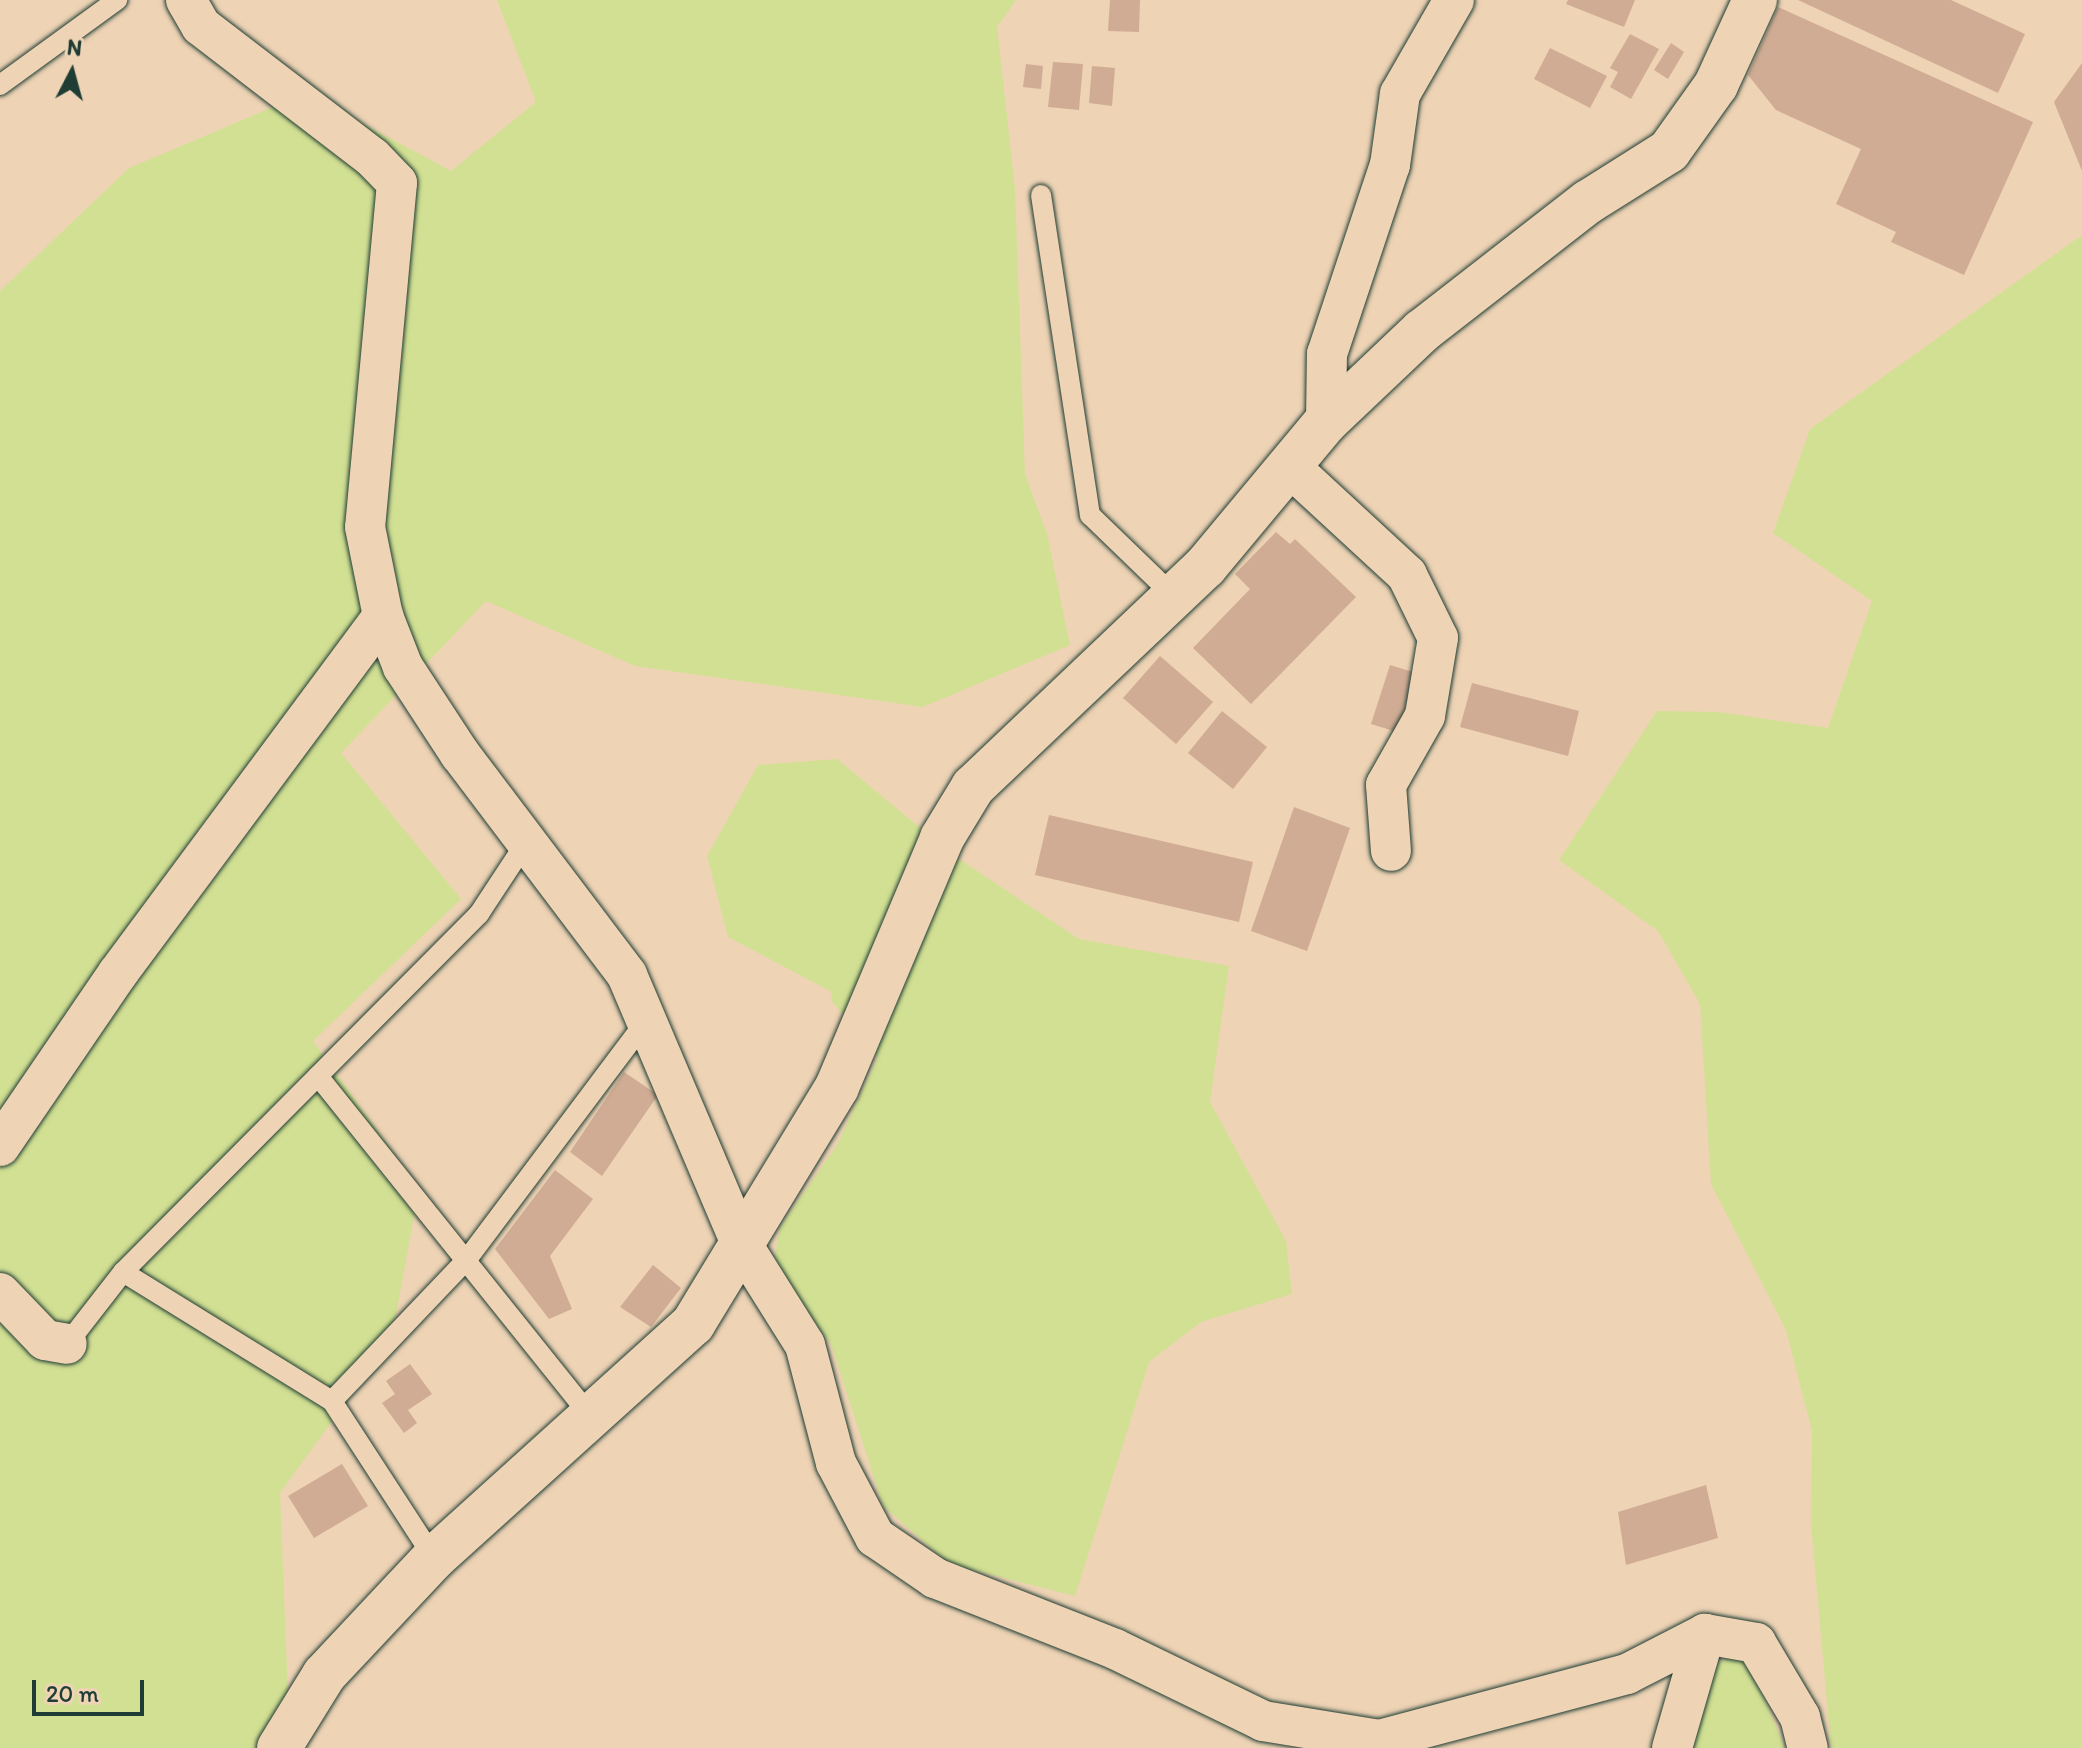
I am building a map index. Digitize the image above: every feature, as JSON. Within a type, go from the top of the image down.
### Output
[{"type":"street","points":[[186,0],[201,26],[372,157],[397,183],[365,527],[383,616],[403,667],[460,754],[627,975],[741,1243],[805,1345],[836,1463],[875,1537],[935,1578],[1115,1649],[1262,1735],[1379,1740],[1627,1674],[1705,1634],[1756,1643],[1800,1717],[1808,1748]]},
{"type":"street","points":[[1326,422],[1327,354],[1390,165],[1400,94],[1454,0]]},
{"type":"street","points":[[287,1744],[324,1675],[434,1558],[593,1419],[693,1324],[837,1087],[942,838],[973,787],[1174,596],[1326,422],[1422,331],[1588,202],[1669,151],[1716,85],[1755,0]]},
{"type":"street","points":[[1288,465],[1407,575],[1438,638],[1425,716],[1386,785],[1391,851]]},
{"type":"street","points":[[0,1146],[118,973],[383,616]]},
{"type":"street","points":[[0,1293],[45,1340],[67,1344]]},
{"type":"street","points":[[1672,1748],[1705,1634]]},
{"type":"lane","points":[[0,85],[117,0]]},
{"type":"lane","points":[[1041,195],[1090,515],[1174,596]]},
{"type":"lane","points":[[67,1344],[123,1272],[479,914],[527,841]]},
{"type":"lane","points":[[332,1401],[468,1258],[647,1020]]},
{"type":"lane","points":[[318,1076],[468,1258],[593,1419]]},
{"type":"lane","points":[[123,1272],[332,1401],[434,1558]]},
{"type":"green space","points":[[497,0],[1016,0],[997,27],[1015,189],[1025,474],[1047,534],[1070,645],[923,707],[635,666],[486,601],[341,753],[461,899],[313,1041],[419,1188],[392,1338],[280,1493],[290,1748],[0,1748],[0,291],[129,168],[306,93],[451,171],[536,102]]},
{"type":"green space","points":[[2082,235],[2082,1748],[1831,1748],[1811,1524],[1812,1431],[1786,1330],[1711,1184],[1700,1004],[1658,931],[1559,860],[1657,711],[1719,712],[1828,728],[1872,601],[1773,533],[1810,429]]},
{"type":"green space","points":[[837,759],[953,855],[1079,939],[1229,966],[1210,1102],[1286,1241],[1292,1294],[1201,1322],[1149,1362],[1075,1596],[949,1564],[883,1506],[831,1344],[773,1266],[780,1227],[837,1145],[878,1057],[831,1000],[832,992],[728,937],[707,856],[758,765]]},
{"type":"green space","points":[[1736,1655],[1755,1676],[1785,1748],[1664,1748],[1685,1676]]},
{"type":"building","points":[[1110,0],[1140,0],[1139,32],[1108,31]]},
{"type":"building","points":[[1568,0],[1635,0],[1624,27],[1566,4]]},
{"type":"building","points":[[1798,0],[1951,0],[2025,34],[1998,93]]},
{"type":"building","points":[[1778,7],[2033,122],[1964,275],[1891,242],[1896,232],[1836,204],[1861,149],[1776,110],[1748,75]]},
{"type":"building","points":[[1630,34],[1659,49],[1631,99],[1610,87],[1618,72],[1610,68]]},
{"type":"building","points":[[1671,43],[1684,52],[1668,79],[1654,70]]},
{"type":"building","points":[[1550,48],[1607,76],[1590,108],[1534,79]]},
{"type":"building","points":[[1053,62],[1083,64],[1079,110],[1048,107]]},
{"type":"building","points":[[2082,63],[2082,171],[2054,102]]},
{"type":"building","points":[[1026,64],[1043,66],[1041,89],[1023,87]]},
{"type":"building","points":[[1092,66],[1115,68],[1112,106],[1089,103]]},
{"type":"building","points":[[1276,532],[1290,544],[1295,539],[1356,597],[1251,704],[1193,648],[1250,589],[1235,574]]},
{"type":"building","points":[[1160,656],[1213,702],[1176,744],[1123,698]]},
{"type":"building","points":[[1390,665],[1416,673],[1397,732],[1371,724]]},
{"type":"building","points":[[1472,683],[1579,711],[1568,756],[1460,727]]},
{"type":"building","points":[[1222,711],[1267,747],[1233,789],[1188,753]]},
{"type":"building","points":[[1294,807],[1350,828],[1307,951],[1251,931]]},
{"type":"building","points":[[1049,815],[1253,862],[1239,922],[1035,875]]},
{"type":"building","points":[[624,1072],[658,1095],[602,1176],[570,1152]]},
{"type":"building","points":[[555,1170],[593,1199],[550,1256],[572,1309],[549,1319],[495,1249]]},
{"type":"building","points":[[653,1265],[681,1288],[651,1327],[620,1307]]},
{"type":"building","points":[[410,1364],[432,1394],[408,1410],[417,1423],[404,1433],[382,1403],[395,1394],[386,1381]]},
{"type":"building","points":[[342,1464],[368,1506],[314,1538],[288,1496]]},
{"type":"building","points":[[1706,1485],[1718,1538],[1626,1565],[1618,1512]]}]
